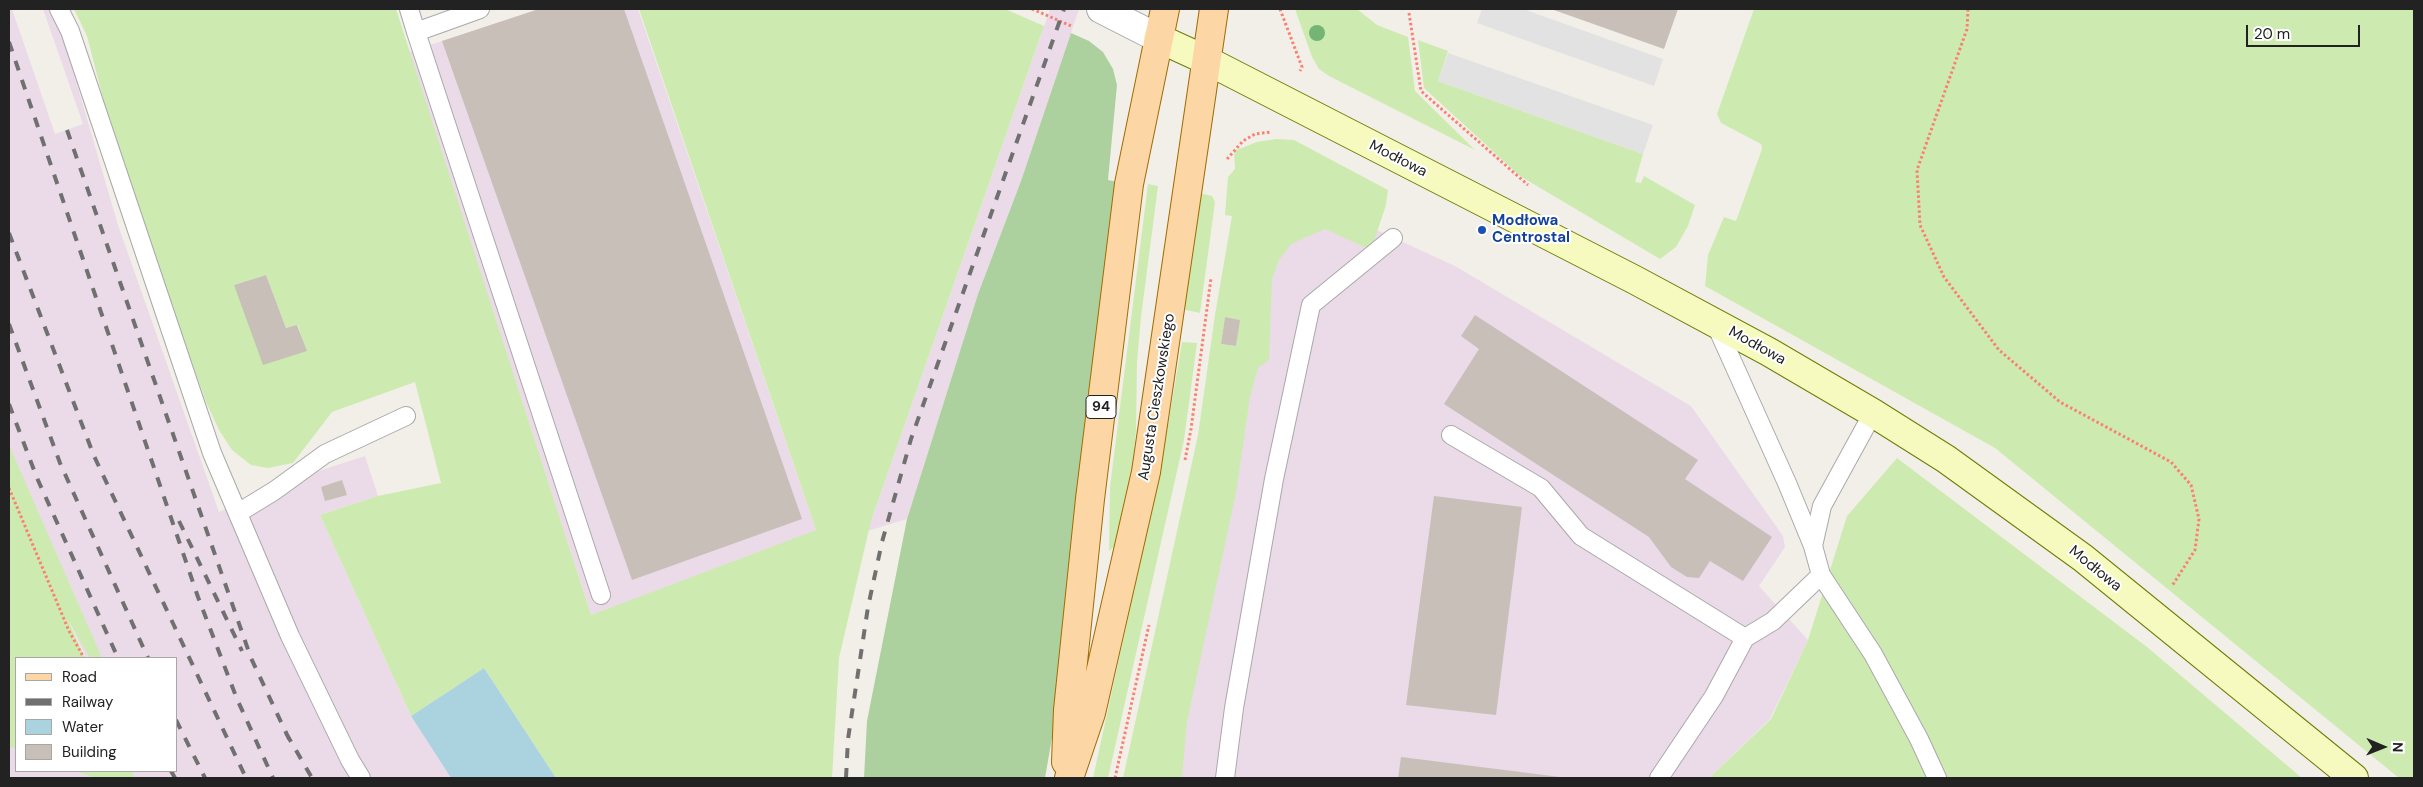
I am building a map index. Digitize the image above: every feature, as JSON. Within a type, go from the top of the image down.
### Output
[{"type":"main road","name":"94","points":[[1065,778],[1068,710],[1090,499],[1128,193],[1165,9]]},
{"type":"main road","name":"Augusta Cieszkowskiego","points":[[1069,778],[1091,713],[1146,472],[1214,9]]},
{"type":"street","name":"Modłowa","points":[[1101,9],[1206,60],[1715,323],[1873,413],[1946,459],[2083,558],[2354,778]]},
{"type":"lane","points":[[59,9],[70,31],[212,453],[290,636],[350,760],[361,778]]},
{"type":"lane","points":[[409,9],[601,594]]},
{"type":"lane","points":[[416,32],[480,9]]},
{"type":"lane","points":[[1225,778],[1234,708],[1272,488],[1312,304],[1393,238]]},
{"type":"lane","points":[[1715,323],[1787,483],[1813,546],[1821,575],[1873,654],[1919,739],[1937,778]]},
{"type":"lane","points":[[1813,546],[1822,506],[1873,413]]},
{"type":"lane","points":[[238,513],[274,491],[325,454],[406,416]]},
{"type":"lane","points":[[1451,436],[1541,488],[1581,536],[1745,638]]},
{"type":"lane","points":[[1659,778],[1714,696],[1745,638],[1773,621],[1821,575]]},
{"type":"path","points":[[1032,9],[1073,27]]},
{"type":"path","points":[[1280,9],[1302,67]]},
{"type":"path","points":[[1968,9],[1967,30],[1917,170],[1920,225],[1944,277],[1999,350],[2060,402],[2171,462],[2191,485],[2199,519],[2195,550],[2153,616]]},
{"type":"path","points":[[1409,13],[1420,91],[1530,187]]},
{"type":"path","points":[[1224,162],[1243,141],[1256,134],[1274,131]]},
{"type":"path","points":[[9,488],[70,631],[83,657]]},
{"type":"shaded area","points":[[9,9],[12,9],[55,134],[83,124],[43,9],[55,9],[118,225],[219,512],[306,475],[365,456],[378,496],[320,515],[411,716],[451,778],[134,778],[131,772],[178,772],[178,657],[86,657],[9,489]]},
{"type":"shaded area","points":[[539,9],[638,9],[816,530],[871,521],[1050,9],[1079,9],[1021,181],[978,294],[907,519],[591,615],[409,52]]},
{"type":"shaded area","points":[[1482,9],[1523,9],[1663,59],[1654,86],[1477,23]]},
{"type":"shaded area","points":[[1448,53],[1653,125],[1643,154],[1438,81]]},
{"type":"shaded area","points":[[1305,197],[1455,266],[1691,406],[1783,536],[1785,547],[1759,586],[1808,640],[1770,719],[1709,778],[1167,778],[1257,306]]},
{"type":"shaded area","points":[[9,556],[16,657],[15,772],[106,772],[109,778],[9,778]]},
{"type":"green space","points":[[74,9],[396,9],[591,615],[816,530],[639,9],[1005,9],[1044,26],[871,521],[839,658],[832,778],[556,778],[484,668],[411,716],[320,515],[378,496],[441,483],[415,382],[332,412],[293,463],[268,468],[251,465],[232,450],[219,430],[206,402],[185,344],[106,110],[87,36]],"holes":[[[266,275],[286,328],[298,325],[306,351],[234,285]]]},
{"type":"green space","points":[[1295,9],[1357,9],[1377,25],[1408,37],[1415,91],[1475,150],[1329,76],[1319,69],[1312,57]]},
{"type":"green space","points":[[1754,9],[2414,9],[2414,778],[2399,778],[1995,448],[1705,286],[1708,255],[1724,217],[1736,221],[1762,149],[1761,144],[1721,123],[1717,114]]},
{"type":"green space","points":[[1071,33],[1089,41],[1103,52],[1113,69],[1117,85],[1108,180],[1118,182],[1054,726],[1045,778],[864,778],[867,721],[907,519],[978,294],[1021,181]]},
{"type":"green space","points":[[1418,40],[1448,51],[1438,81],[1643,154],[1635,182],[1641,183],[1644,176],[1695,205],[1688,226],[1676,247],[1660,259],[1520,176],[1424,88]]},
{"type":"green space","points":[[1276,139],[1294,140],[1388,190],[1386,205],[1371,250],[1325,229],[1291,244],[1279,260],[1272,279],[1269,360],[1258,368],[1250,397],[1236,493],[1187,722],[1182,778],[1123,778],[1198,435],[1215,315],[1232,216],[1225,215],[1228,177],[1235,169],[1234,151],[1257,142]],"holes":[[[1225,317],[1239,320],[1236,346],[1221,344]]]},
{"type":"green space","points":[[1148,184],[1158,186],[1141,317],[1137,362],[1136,431],[1131,481],[1116,545],[1109,551],[1110,487]]},
{"type":"green space","points":[[1196,192],[1212,196],[1215,202],[1200,313],[1182,309]]},
{"type":"green space","points":[[1182,342],[1197,343],[1184,440],[1108,778],[1093,778],[1161,467]]},
{"type":"green space","points":[[9,445],[102,657],[89,657],[68,620],[85,657],[15,657],[15,749],[9,746]]},
{"type":"green space","points":[[1897,458],[2147,647],[2302,778],[1709,778],[1771,719],[1808,640],[1847,516]]},
{"type":"green space","points":[[78,772],[132,772],[134,778],[95,778]]},
{"type":"water","points":[[484,668],[556,778],[451,778],[411,716]]},
{"type":"building","points":[[539,9],[624,9],[802,519],[632,580],[442,41]]},
{"type":"building","points":[[1551,9],[1678,9],[1664,49]]},
{"type":"building","points":[[266,275],[286,328],[297,325],[307,351],[263,365],[234,285]]},
{"type":"building","points":[[1475,315],[1698,460],[1685,479],[1772,537],[1743,581],[1710,561],[1699,578],[1687,577],[1671,567],[1649,537],[1444,404],[1479,349],[1461,336]]},
{"type":"building","points":[[1225,317],[1240,320],[1236,346],[1221,344]]},
{"type":"building","points":[[342,480],[347,495],[325,501],[321,487]]},
{"type":"building","points":[[1434,496],[1522,507],[1496,715],[1406,705]]},
{"type":"building","points":[[1401,757],[1560,777],[1560,778],[1398,778]]},
{"type":"railway","points":[[846,778],[848,739],[868,607],[882,542],[911,439],[1064,9]]},
{"type":"railway","points":[[9,42],[198,597],[237,699],[273,778]]},
{"type":"railway","points":[[67,130],[251,658],[289,739]]},
{"type":"railway","points":[[9,233],[94,456],[246,778]]},
{"type":"railway","points":[[9,324],[60,463],[148,657]]},
{"type":"railway","points":[[9,404],[37,478],[118,657]]},
{"type":"railway","points":[[179,521],[242,651]]},
{"type":"railway","points":[[178,724],[205,778]]},
{"type":"railway","points":[[286,733],[312,778]]},
{"type":"railway","points":[[172,772],[175,778]]},
{"type":"place","name":"Modłowa Centrostal","points":[[1482,230]]}]
